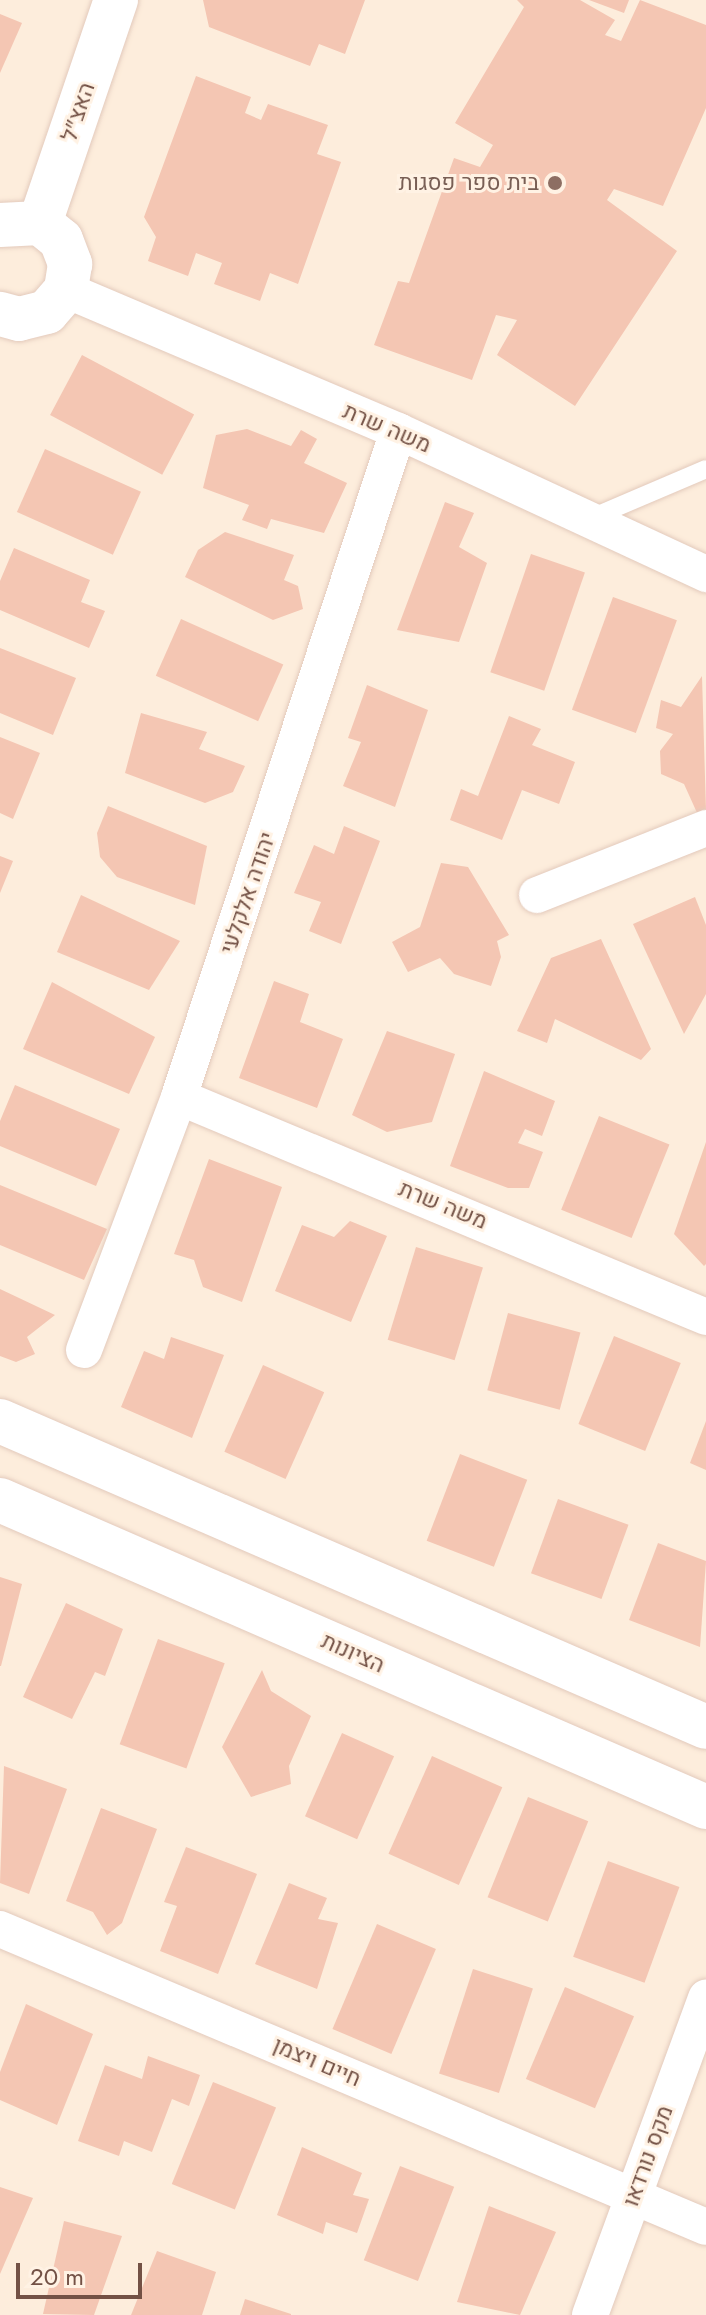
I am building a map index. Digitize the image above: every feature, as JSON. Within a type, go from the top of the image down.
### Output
[{"type":"street","name":"האצ\"ל","points":[[20,224],[116,0]]},
{"type":"street","points":[[2,320],[33,317],[66,290],[67,251],[20,224]]},
{"type":"street","name":"משה שרת","points":[[66,290],[398,431],[706,574]]},
{"type":"street","name":"יהודה אלקלעי","points":[[84,1350],[179,1097],[398,431]]},
{"type":"street","points":[[537,895],[706,828]]},
{"type":"street","name":"משה שרת","points":[[179,1097],[706,1317]]},
{"type":"street","points":[[0,1421],[703,1727]]},
{"type":"street","name":"הציונות","points":[[0,1500],[706,1807]]},
{"type":"street","name":"חיים ויצמן","points":[[0,1929],[706,2227]]},
{"type":"street","name":"מקס נורדאו","points":[[590,2315],[706,1998]]},
{"type":"lane","points":[[589,519],[706,469]]},
{"type":"building","points":[[203,0],[365,0],[345,54],[319,44],[310,66],[209,27]]},
{"type":"building","name":"בית ספר פסגות","points":[[517,0],[580,0],[615,20],[605,35],[621,41],[640,0],[706,25],[706,108],[663,206],[614,189],[607,200],[677,251],[575,406],[497,355],[517,320],[496,315],[472,380],[374,345],[398,281],[409,283],[454,158],[480,167],[493,145],[455,123],[524,7]]},
{"type":"building","points":[[589,0],[629,0],[624,13]]},
{"type":"building","points":[[0,14],[22,23],[0,73]]},
{"type":"building","points":[[196,76],[251,97],[245,113],[261,120],[268,104],[328,125],[317,154],[341,162],[298,284],[270,273],[260,301],[214,284],[222,263],[196,253],[188,276],[148,261],[156,237],[144,217]]},
{"type":"building","points":[[82,355],[194,415],[162,475],[50,415]]},
{"type":"building","points":[[247,429],[291,446],[301,430],[317,439],[304,463],[347,483],[324,533],[271,519],[267,529],[242,520],[249,505],[203,488],[216,435]]},
{"type":"building","points":[[45,449],[141,492],[113,555],[17,512]]},
{"type":"building","points":[[445,502],[474,513],[459,547],[487,563],[459,642],[397,630]]},
{"type":"building","points":[[225,532],[294,555],[284,580],[298,586],[303,609],[273,620],[185,577],[198,550]]},
{"type":"building","points":[[14,548],[90,580],[81,602],[105,611],[89,648],[0,610],[0,581]]},
{"type":"building","points":[[531,554],[585,573],[544,691],[490,672]]},
{"type":"building","points":[[613,597],[677,620],[636,733],[572,710]]},
{"type":"building","points":[[181,619],[283,665],[258,721],[156,676]]},
{"type":"building","points":[[0,648],[76,678],[53,735],[0,713]]},
{"type":"building","points":[[702,676],[706,811],[698,815],[684,784],[661,774],[660,751],[673,734],[656,728],[661,700],[681,707]]},
{"type":"building","points":[[367,685],[428,710],[395,807],[343,786],[361,742],[348,738]]},
{"type":"building","points":[[141,713],[207,732],[199,749],[245,766],[233,792],[205,803],[125,773]]},
{"type":"building","points":[[509,716],[541,729],[532,745],[575,762],[559,804],[522,790],[502,840],[450,820],[461,789],[478,796]]},
{"type":"building","points":[[0,737],[40,753],[13,819],[0,813]]},
{"type":"building","points":[[108,806],[207,846],[195,905],[117,877],[100,857],[97,833]]},
{"type":"building","points":[[344,826],[380,841],[341,944],[309,931],[321,902],[294,893],[314,845],[334,854]]},
{"type":"building","points":[[0,856],[13,861],[0,893]]},
{"type":"building","points":[[441,863],[468,867],[509,935],[497,941],[501,957],[491,986],[454,974],[440,958],[408,972],[392,942],[420,927]]},
{"type":"building","points":[[81,895],[180,941],[149,990],[57,952]]},
{"type":"building","points":[[695,897],[706,925],[706,994],[684,1034],[633,924]]},
{"type":"building","points":[[601,939],[651,1049],[641,1060],[555,1019],[547,1043],[517,1031],[551,958]]},
{"type":"building","points":[[274,981],[309,994],[300,1022],[343,1039],[317,1108],[239,1078]]},
{"type":"building","points":[[52,982],[155,1037],[129,1094],[23,1049]]},
{"type":"building","points":[[387,1031],[455,1054],[432,1122],[387,1132],[352,1115]]},
{"type":"building","points":[[484,1071],[555,1101],[542,1136],[525,1129],[518,1143],[543,1152],[529,1188],[508,1188],[450,1166]]},
{"type":"building","points":[[15,1085],[120,1129],[96,1186],[0,1146],[0,1121]]},
{"type":"building","points":[[599,1116],[669,1144],[632,1238],[561,1210]]},
{"type":"building","points":[[706,1142],[706,1264],[704,1266],[674,1234]]},
{"type":"building","points":[[209,1159],[282,1187],[242,1302],[203,1287],[194,1260],[174,1254]]},
{"type":"building","points":[[0,1185],[107,1229],[84,1280],[0,1245]]},
{"type":"building","points":[[350,1221],[387,1236],[351,1322],[275,1291],[302,1225],[334,1237]]},
{"type":"building","points":[[416,1247],[483,1267],[455,1360],[388,1340]]},
{"type":"building","points":[[0,1289],[55,1315],[27,1337],[35,1354],[16,1362],[0,1356]]},
{"type":"building","points":[[508,1313],[580,1332],[560,1410],[487,1390]]},
{"type":"building","points":[[614,1336],[681,1363],[645,1451],[578,1424]]},
{"type":"building","points":[[171,1337],[224,1355],[192,1438],[121,1407],[144,1351],[164,1359]]},
{"type":"building","points":[[263,1365],[324,1392],[286,1479],[224,1452]]},
{"type":"building","points":[[706,1421],[706,1470],[690,1463]]},
{"type":"building","points":[[460,1454],[527,1480],[494,1567],[427,1541]]},
{"type":"building","points":[[558,1499],[628,1525],[601,1599],[531,1573]]},
{"type":"building","points":[[658,1543],[706,1561],[700,1647],[629,1620]]},
{"type":"building","points":[[0,1577],[22,1584],[1,1666],[0,1666]]},
{"type":"building","points":[[66,1603],[123,1629],[105,1676],[95,1672],[72,1719],[23,1697]]},
{"type":"building","points":[[158,1639],[225,1663],[186,1769],[120,1744]]},
{"type":"building","points":[[262,1670],[271,1691],[311,1716],[289,1766],[291,1784],[251,1797],[222,1747]]},
{"type":"building","points":[[342,1733],[394,1756],[357,1839],[305,1816]]},
{"type":"building","points":[[432,1756],[502,1787],[459,1885],[388,1854]]},
{"type":"building","points":[[4,1766],[67,1789],[29,1894],[0,1883]]},
{"type":"building","points":[[528,1797],[588,1821],[548,1921],[488,1897]]},
{"type":"building","points":[[101,1808],[157,1829],[122,1923],[107,1935],[93,1912],[66,1901]]},
{"type":"building","points":[[186,1847],[257,1874],[218,1974],[160,1951],[177,1906],[164,1902]]},
{"type":"building","points":[[608,1861],[679,1887],[645,1983],[573,1957]]},
{"type":"building","points":[[289,1883],[327,1898],[318,1919],[338,1923],[317,1989],[255,1964]]},
{"type":"building","points":[[377,1924],[436,1949],[391,2054],[332,2029]]},
{"type":"building","points":[[473,1969],[533,1988],[499,2093],[439,2074]]},
{"type":"building","points":[[565,1987],[634,2016],[595,2108],[526,2079]]},
{"type":"building","points":[[26,2004],[93,2034],[57,2125],[0,2100],[0,2072]]},
{"type":"building","points":[[148,2056],[200,2075],[189,2106],[172,2099],[152,2152],[124,2141],[119,2156],[78,2141],[105,2065],[142,2079]]},
{"type":"building","points":[[213,2082],[276,2107],[235,2209],[172,2184]]},
{"type":"building","points":[[302,2147],[362,2173],[353,2195],[369,2199],[357,2233],[326,2222],[323,2234],[277,2215]]},
{"type":"building","points":[[400,2166],[454,2187],[418,2281],[364,2260]]},
{"type":"building","points":[[0,2187],[33,2198],[0,2274]]},
{"type":"building","points":[[489,2206],[556,2232],[520,2315],[457,2302]]},
{"type":"building","points":[[64,2221],[122,2236],[94,2315],[43,2314]]},
{"type":"building","points":[[157,2251],[216,2272],[202,2315],[131,2315]]},
{"type":"building","points":[[245,2299],[291,2314],[291,2315],[240,2315]]},
{"type":"place","name":"בית ספר פסגות","points":[[555,183]]}]
